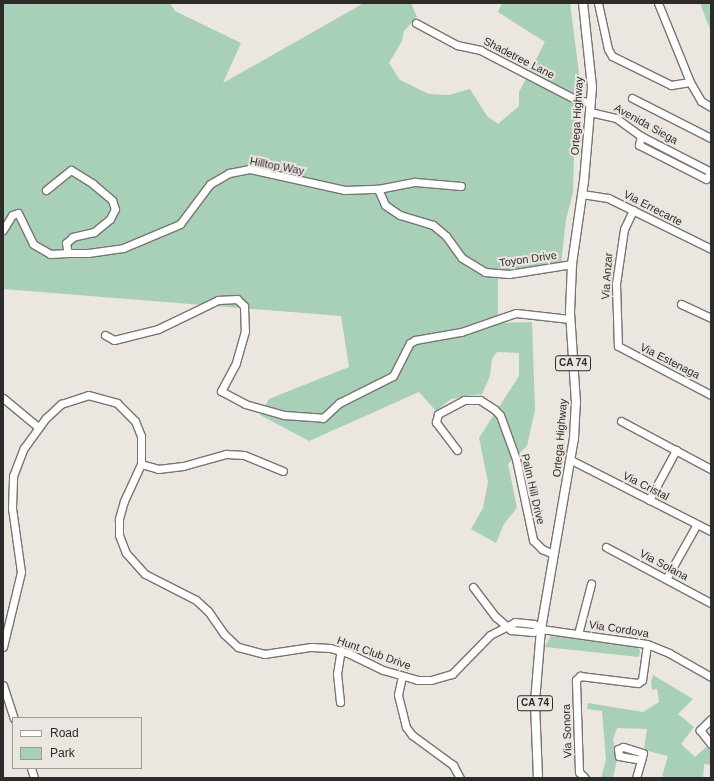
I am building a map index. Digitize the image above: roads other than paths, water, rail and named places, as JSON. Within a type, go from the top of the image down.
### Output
[{"type":"main road","name":"Ortega Highway","points":[[538,778],[535,702],[540,629],[571,460],[576,403],[570,319],[572,264],[582,194],[591,103],[590,60],[583,3]]},
{"type":"street","points":[[598,3],[608,49],[612,56],[671,85],[690,82]]},
{"type":"street","points":[[658,3],[690,82],[701,101],[711,107]]},
{"type":"street","name":"Shadetree Lane","points":[[416,23],[456,45],[480,50],[575,99],[591,103]]},
{"type":"street","points":[[632,98],[711,138]]},
{"type":"street","name":"Avenida Siega","points":[[590,112],[616,118],[641,136],[639,145],[706,179],[711,172]]},
{"type":"street","name":"Hilltop Way","points":[[3,230],[12,215],[18,213],[33,244],[50,254],[68,252],[104,252],[123,248],[180,224],[210,184],[229,173],[250,170],[345,190],[378,189],[415,182],[461,186]]},
{"type":"street","points":[[46,190],[67,171],[72,171],[105,192],[115,205],[110,219],[94,232],[67,240],[65,247],[68,252]]},
{"type":"street","name":"Toyon Drive","points":[[378,189],[385,205],[400,215],[433,225],[446,236],[462,258],[485,272],[522,273],[572,264]]},
{"type":"street","name":"Via Errecarte","points":[[582,194],[608,198],[711,249]]},
{"type":"street","name":"Via Anzar","points":[[618,346],[616,284],[624,229],[633,210]]},
{"type":"street","points":[[105,335],[114,340],[158,329],[218,300],[237,299],[244,306],[245,331],[236,363],[221,392],[245,404],[284,415],[323,418],[339,403],[393,376],[410,343],[415,340],[461,332],[516,313],[570,319]]},
{"type":"street","points":[[681,304],[711,318]]},
{"type":"street","name":"Via Estenaga","points":[[618,346],[711,395]]},
{"type":"street","name":"Hunt Club Drive","points":[[3,648],[21,572],[12,508],[13,476],[24,448],[38,427],[61,404],[76,397],[88,395],[108,399],[126,410],[135,421],[141,436],[140,464],[124,501],[119,519],[122,545],[137,568],[196,600],[208,611],[224,634],[245,650],[264,654],[311,647],[341,650],[383,670],[402,676],[431,680],[452,674],[466,662],[481,643],[515,622],[534,624],[540,629]]},
{"type":"street","points":[[3,398],[38,427]]},
{"type":"street","name":"Palm Hill Drive","points":[[456,450],[436,422],[438,414],[464,400],[480,400],[500,415],[516,459],[533,540],[542,549],[553,554]]},
{"type":"street","points":[[621,421],[711,469]]},
{"type":"street","points":[[649,500],[676,450]]},
{"type":"street","points":[[140,464],[158,469],[168,468],[226,454],[244,455],[283,470]]},
{"type":"street","name":"Via Cristal","points":[[571,460],[711,531]]},
{"type":"street","points":[[666,579],[697,524]]},
{"type":"street","name":"Via Solana","points":[[606,547],[711,603]]},
{"type":"street","points":[[578,634],[591,584]]},
{"type":"street","points":[[473,587],[505,627]]},
{"type":"street","name":"Via Cordova","points":[[540,629],[647,644],[669,652],[710,673]]},
{"type":"street","name":"Via Sonora","points":[[585,778],[579,772],[576,680],[580,676],[638,683],[642,680],[647,644]]},
{"type":"street","points":[[340,702],[337,674],[341,650]]},
{"type":"street","points":[[402,676],[398,695],[406,727],[416,738],[453,765],[460,778]]},
{"type":"street","points":[[3,685],[14,717]]},
{"type":"street","points":[[709,725],[700,730],[711,744]]},
{"type":"street","points":[[619,756],[618,748],[623,747],[641,751],[642,760],[636,778]]}]
